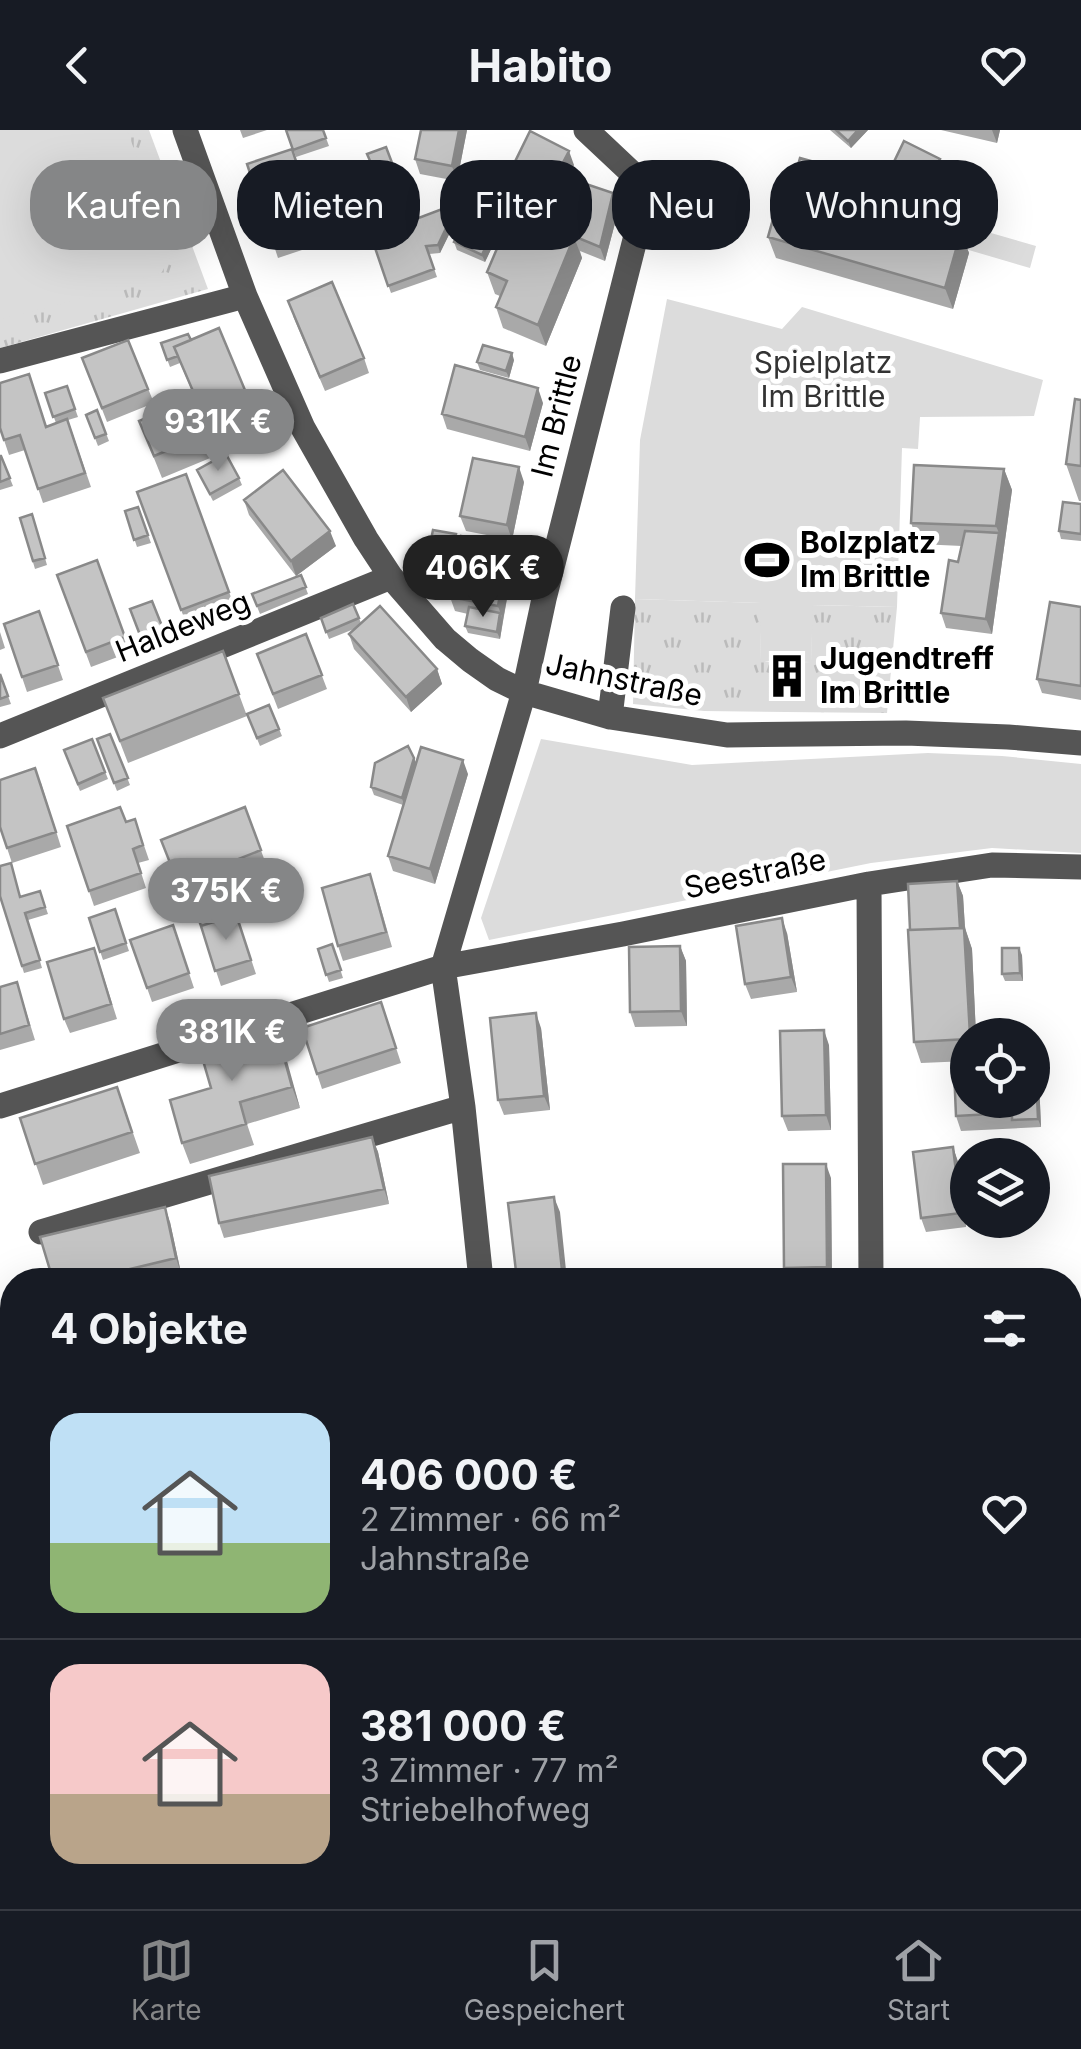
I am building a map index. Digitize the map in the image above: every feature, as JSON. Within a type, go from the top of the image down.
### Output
[{"type":"street","name":"Jahnstraße","points":[[185,130],[245,296],[304,428],[366,539],[391,577],[437,630],[496,680],[610,717],[727,734],[917,734],[1081,743]]},
{"type":"street","name":"Im Brittle","points":[[443,967],[524,692],[544,598],[642,212],[635,176],[586,130]]},
{"type":"street","points":[[0,361],[245,296]]},
{"type":"street","name":"Haldeweg","points":[[0,736],[391,577]]},
{"type":"street","points":[[610,717],[623,608]]},
{"type":"street","name":"Seestraße","points":[[0,1106],[443,967],[869,884],[992,865],[1081,867]]},
{"type":"street","points":[[869,884],[871,1268]]},
{"type":"street","points":[[443,967],[464,1107],[480,1268]]},
{"type":"street","points":[[41,1232],[464,1107]]},
{"type":"green space","points":[[0,130],[127,130],[138,160],[30,160],[30,250],[171,250],[162,272],[0,319]]},
{"type":"green space","points":[[35,130],[149,130],[160,160],[30,160],[30,250],[194,250],[208,289],[0,348],[0,289]]},
{"type":"green space","points":[[998,235],[1036,246],[1030,268],[969,250],[998,250]]},
{"type":"green space","name":"Spielplatz Im Brittle","points":[[667,299],[782,329],[802,307],[1043,380],[1034,416],[920,417],[918,449],[902,448],[897,607],[813,605],[811,662],[760,661],[761,603],[635,599],[640,440]]},
{"type":"green space","points":[[635,599],[762,603],[760,660],[775,663],[811,662],[812,605],[897,607],[887,713],[704,711],[633,704]]},
{"type":"green space","points":[[541,739],[692,765],[928,753],[1081,764],[1081,853],[992,848],[871,863],[489,940],[481,918]]},
{"type":"building","points":[[286,130],[323,130],[326,138],[293,150]]},
{"type":"building","points":[[421,130],[459,130],[453,160],[440,160],[440,164],[415,159]]},
{"type":"building","points":[[836,130],[858,130],[848,141]]},
{"type":"building","points":[[530,131],[569,151],[564,160],[516,160]]},
{"type":"building","points":[[904,141],[940,159],[939,160],[895,160]]},
{"type":"building","points":[[386,147],[391,160],[370,160],[367,154]]},
{"type":"building","points":[[292,149],[296,160],[259,160]]},
{"type":"building","points":[[592,186],[612,193],[600,247],[592,244]]},
{"type":"building","points":[[440,210],[440,241],[438,245],[426,246],[434,269],[388,286],[376,250],[420,250],[420,217]]},
{"type":"building","points":[[496,250],[569,250],[538,325],[496,307],[507,281],[487,272]]},
{"type":"building","points":[[813,250],[956,250],[945,288]]},
{"type":"building","points":[[332,282],[364,358],[320,377],[288,301]]},
{"type":"building","points":[[219,328],[255,414],[154,456],[139,421],[196,398],[174,347]]},
{"type":"building","points":[[188,334],[191,340],[174,347],[178,356],[167,360],[161,343]]},
{"type":"building","points":[[128,340],[148,389],[102,408],[82,358]]},
{"type":"building","points":[[483,345],[512,353],[506,371],[477,362]]},
{"type":"building","points":[[455,365],[538,388],[525,437],[442,414]]},
{"type":"building","points":[[29,374],[46,427],[67,419],[85,473],[38,489],[20,435],[4,440],[0,428],[0,383]]},
{"type":"building","points":[[67,386],[75,409],[53,417],[45,393]]},
{"type":"building","points":[[1075,399],[1081,400],[1081,466],[1066,464]]},
{"type":"building","points":[[97,410],[106,434],[95,438],[86,415]]},
{"type":"building","points":[[226,454],[239,478],[210,494],[197,470]]},
{"type":"building","points":[[0,456],[10,478],[0,482]]},
{"type":"building","points":[[473,458],[519,467],[507,525],[460,516]]},
{"type":"building","points":[[914,465],[1004,469],[996,526],[911,523]]},
{"type":"building","points":[[283,470],[330,531],[291,561],[244,500]]},
{"type":"building","points":[[186,474],[229,592],[181,610],[137,492]]},
{"type":"building","points":[[1063,502],[1081,504],[1081,534],[1059,531]]},
{"type":"building","points":[[138,507],[148,535],[134,540],[125,511]]},
{"type":"building","points":[[32,514],[45,558],[33,561],[20,518]]},
{"type":"building","points":[[433,530],[456,534],[450,564],[427,559]]},
{"type":"building","points":[[965,531],[999,533],[986,619],[941,613],[949,560],[958,562]]},
{"type":"building","points":[[461,536],[509,544],[498,606],[450,597]]},
{"type":"building","points":[[97,560],[125,637],[86,652],[57,575]]},
{"type":"building","points":[[301,575],[306,587],[257,606],[252,594]]},
{"type":"building","points":[[152,601],[162,626],[140,635],[130,609]]},
{"type":"building","points":[[1050,602],[1081,607],[1081,686],[1037,679]]},
{"type":"building","points":[[353,604],[359,618],[326,632],[321,618]]},
{"type":"building","points":[[380,606],[437,669],[406,697],[349,634]]},
{"type":"building","points":[[469,607],[500,613],[497,632],[465,626]]},
{"type":"building","points":[[39,611],[58,665],[22,677],[4,624]]},
{"type":"building","points":[[306,634],[322,675],[273,694],[257,654]]},
{"type":"building","points":[[223,651],[239,694],[120,741],[103,698]]},
{"type":"building","points":[[773,656],[797,656],[796,679],[772,678]]},
{"type":"building","points":[[0,674],[8,696],[0,699]]},
{"type":"building","points":[[269,705],[279,729],[257,738],[247,714]]},
{"type":"building","points":[[110,734],[128,778],[114,783],[97,739]]},
{"type":"building","points":[[92,739],[105,772],[78,784],[64,750]]},
{"type":"building","points":[[408,746],[414,758],[402,798],[371,787],[375,763]]},
{"type":"building","points":[[421,747],[463,760],[430,869],[388,856]]},
{"type":"building","points":[[35,768],[56,832],[7,848],[0,827],[0,780]]},
{"type":"building","points":[[120,807],[126,822],[135,819],[143,845],[133,849],[141,873],[89,891],[67,826]]},
{"type":"building","points":[[245,807],[261,850],[178,883],[161,840]]},
{"type":"building","points":[[11,863],[20,897],[40,891],[45,907],[25,913],[40,960],[22,966],[0,896],[0,866]]},
{"type":"building","points":[[370,874],[386,932],[338,946],[322,888]]},
{"type":"building","points":[[957,881],[960,928],[910,930],[908,884]]},
{"type":"building","points":[[199,882],[214,922],[201,926],[195,909],[188,912],[180,890]]},
{"type":"building","points":[[115,909],[126,943],[100,952],[89,918]]},
{"type":"building","points":[[236,914],[251,960],[215,971],[201,926]]},
{"type":"building","points":[[782,918],[791,977],[745,984],[736,926]]},
{"type":"building","points":[[173,925],[189,973],[147,988],[130,940]]},
{"type":"building","points":[[964,928],[969,1018],[950,1018],[950,1040],[914,1042],[908,930]]},
{"type":"building","points":[[332,944],[341,970],[326,975],[318,949]]},
{"type":"building","points":[[680,946],[681,1011],[630,1012],[629,947]]},
{"type":"building","points":[[94,948],[111,1004],[64,1019],[47,962]]},
{"type":"building","points":[[1002,948],[1019,948],[1020,973],[1002,974]]},
{"type":"building","points":[[17,982],[29,1025],[0,1034],[0,987]]},
{"type":"building","points":[[381,1002],[396,1048],[317,1074],[302,1028]]},
{"type":"building","points":[[536,1013],[544,1096],[498,1100],[490,1018]]},
{"type":"building","points":[[276,1028],[292,1087],[240,1102],[246,1124],[182,1143],[170,1100],[211,1088],[200,1050]]},
{"type":"building","points":[[824,1030],[826,1115],[782,1116],[780,1031]]},
{"type":"building","points":[[117,1087],[132,1132],[35,1164],[20,1118]]},
{"type":"building","points":[[372,1137],[384,1189],[219,1223],[209,1176]]},
{"type":"building","points":[[950,1147],[950,1214],[921,1218],[913,1152]]},
{"type":"building","points":[[783,1164],[826,1164],[827,1267],[784,1268]]},
{"type":"building","points":[[554,1197],[562,1268],[516,1268],[508,1203]]},
{"type":"building","points":[[165,1207],[176,1258],[134,1268],[49,1268],[40,1237]]},
{"type":"place","name":"Bolzplatz Im Brittle","points":[[767,560]]},
{"type":"place","name":"Jugendtreff Im Brittle","points":[[787,676]]}]
